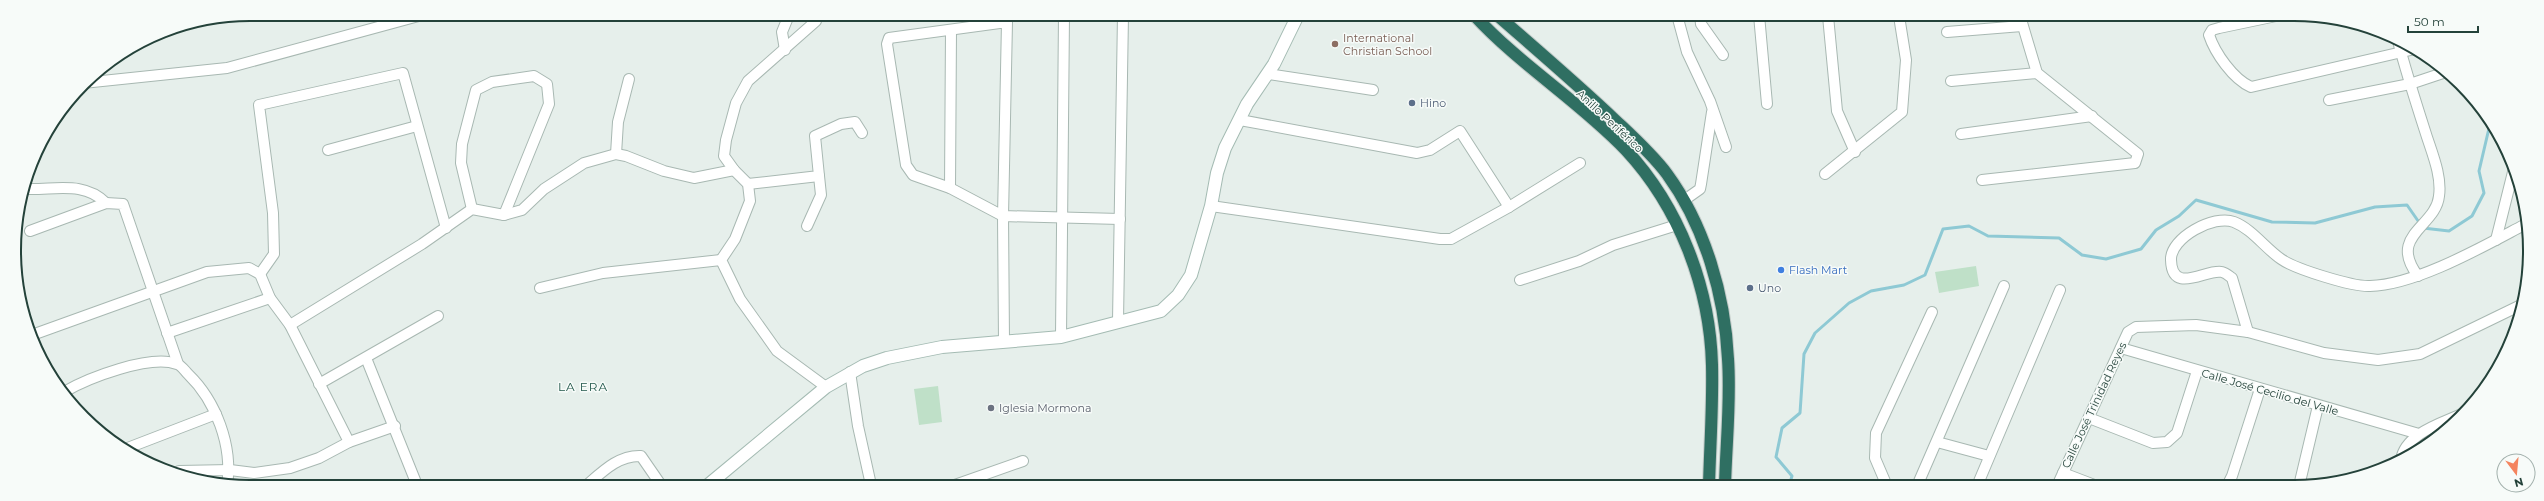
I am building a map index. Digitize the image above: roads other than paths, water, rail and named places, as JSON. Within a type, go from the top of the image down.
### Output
[{"type":"highway","name":"Anillo Periférico","points":[[1481,21],[1625,150],[1654,184],[1678,225],[1697,277],[1708,324],[1712,364],[1709,480]]},
{"type":"highway","name":"Anillo Periférico","points":[[1504,21],[1590,97],[1650,154],[1668,175],[1694,221],[1713,272],[1724,321],[1728,360],[1725,480]]},
{"type":"street","points":[[95,82],[227,68],[400,21]]},
{"type":"street","points":[[785,50],[782,32],[786,21]]},
{"type":"street","points":[[721,260],[735,239],[750,201],[748,184],[734,170],[724,156],[726,140],[736,103],[748,81],[785,50],[816,21]]},
{"type":"street","points":[[1061,337],[1064,21]]},
{"type":"street","points":[[1118,321],[1123,21]]},
{"type":"street","points":[[714,480],[826,387],[850,372],[887,358],[942,347],[1061,337],[1118,321],[1142,318],[1161,312],[1178,295],[1191,275],[1211,206],[1219,167],[1225,148],[1268,74],[1295,21]]},
{"type":"street","points":[[1679,21],[1688,52],[1726,147]]},
{"type":"street","points":[[1701,21],[1701,24],[1724,55]]},
{"type":"street","points":[[1759,21],[1767,104]]},
{"type":"street","points":[[1828,21],[1837,111],[1855,152]]},
{"type":"street","points":[[1825,174],[1855,152],[1902,112],[1906,60],[1901,21]]},
{"type":"street","points":[[1947,32],[2021,21],[2037,73],[2138,154],[2135,162],[1982,180]]},
{"type":"street","points":[[2252,21],[2212,30],[2209,35],[2215,47],[2233,72],[2243,84],[2251,87],[2406,51]]},
{"type":"street","points":[[1004,341],[1003,216],[1007,22],[889,38],[887,44],[906,165],[913,175],[950,188],[1003,216],[1120,219]]},
{"type":"street","points":[[950,188],[951,30]]},
{"type":"street","points":[[2400,47],[2438,174],[2440,196],[2431,213],[2409,243],[2409,257],[2418,276]]},
{"type":"street","points":[[260,274],[274,254],[273,213],[259,105],[403,73],[446,228]]},
{"type":"street","points":[[1952,80],[2037,73]]},
{"type":"street","points":[[1268,74],[1373,90]]},
{"type":"street","points":[[2329,100],[2410,84],[2440,74]]},
{"type":"street","points":[[472,209],[461,164],[462,144],[476,90],[492,82],[534,76],[547,84],[548,104],[504,215]]},
{"type":"street","points":[[616,154],[618,122],[629,79]]},
{"type":"street","points":[[1683,201],[1700,188],[1712,110]]},
{"type":"street","points":[[1961,134],[2092,116]]},
{"type":"street","points":[[1240,120],[1417,153],[1430,150],[1460,131],[1509,207]]},
{"type":"street","points":[[807,226],[821,194],[816,136],[841,124],[855,122],[862,134]]},
{"type":"street","points":[[328,150],[417,126]]},
{"type":"street","points":[[290,325],[446,228],[472,209],[504,215],[522,210],[544,189],[584,163],[616,154],[626,156],[664,171],[694,178],[734,170]]},
{"type":"street","points":[[1211,206],[1440,239],[1460,235],[1509,207],[1580,162]]},
{"type":"street","points":[[748,184],[819,176]]},
{"type":"street","points":[[2496,240],[2511,178]]},
{"type":"street","points":[[30,189],[86,189],[96,193],[106,203]]},
{"type":"street","points":[[30,231],[106,203],[123,204],[178,364],[199,385],[216,414],[226,445],[230,470],[228,479]]},
{"type":"street","points":[[2248,332],[2232,278],[2227,274],[2216,271],[2192,279],[2183,279],[2174,271],[2170,261],[2172,251],[2186,235],[2205,225],[2223,220],[2232,221],[2245,228],[2282,260],[2301,270],[2368,287],[2418,276],[2496,240],[2522,226]]},
{"type":"street","points":[[1520,280],[1579,262],[1613,245],[1678,225]]},
{"type":"street","points":[[540,288],[603,273],[721,260]]},
{"type":"street","points":[[721,260],[740,299],[777,351],[826,387]]},
{"type":"street","points":[[36,333],[207,272],[249,268],[260,274],[270,298],[290,325],[349,442]]},
{"type":"street","points":[[1920,480],[2004,286]]},
{"type":"street","points":[[1979,480],[2060,290]]},
{"type":"street","points":[[167,333],[270,298]]},
{"type":"street","name":"Calle José Trinidad Reyes","points":[[2060,480],[2128,332],[2136,327],[2196,325],[2248,332],[2324,353],[2378,360],[2420,354],[2516,308]]},
{"type":"street","points":[[1885,480],[1875,458],[1876,433],[1932,312]]},
{"type":"street","points":[[320,384],[438,316]]},
{"type":"street","name":"Calle José Cecilio del Valle","points":[[2121,348],[2419,434]]},
{"type":"street","points":[[366,358],[416,480]]},
{"type":"street","points":[[68,390],[81,383],[153,361],[178,364]]},
{"type":"street","points":[[2089,418],[2153,443],[2167,442],[2177,433],[2197,371]]},
{"type":"street","points":[[850,372],[858,426],[870,480]]},
{"type":"street","points":[[2230,480],[2260,389]]},
{"type":"street","points":[[2300,480],[2318,406]]},
{"type":"street","points":[[132,446],[216,414]]},
{"type":"street","points":[[2403,452],[2419,434],[2446,422]]},
{"type":"street","points":[[187,471],[230,470],[254,473],[290,468],[319,458],[349,442],[395,426]]},
{"type":"street","points":[[1937,442],[1989,456]]},
{"type":"street","points":[[593,480],[606,468],[630,456],[641,456],[658,480]]},
{"type":"street","points":[[969,480],[1023,461]]},
{"type":"street","points":[[2063,472],[2082,480]]},
{"type":"waterway","points":[[1791,480],[1792,476],[1776,457],[1782,428],[1800,413],[1804,354],[1815,333],[1849,303],[1871,291],[1904,285],[1925,275],[1943,229],[1969,226],[1988,236],[2059,238],[2082,255],[2106,259],[2141,249],[2156,230],[2179,216],[2196,200],[2272,222],[2315,223],[2375,207],[2407,205],[2423,228],[2449,231],[2472,216],[2484,193],[2479,171],[2489,130]]},
{"type":"place","name":"International Christian School","points":[[1335,44]]},
{"type":"place","name":"Hino","points":[[1412,103]]},
{"type":"place","name":"Flash Mart","points":[[1781,270]]},
{"type":"place","name":"Uno","points":[[1750,288]]},
{"type":"place","name":"Iglesia Mormona","points":[[991,408]]},
{"type":"district","name":"LA ERA","points":[[583,386]]}]
